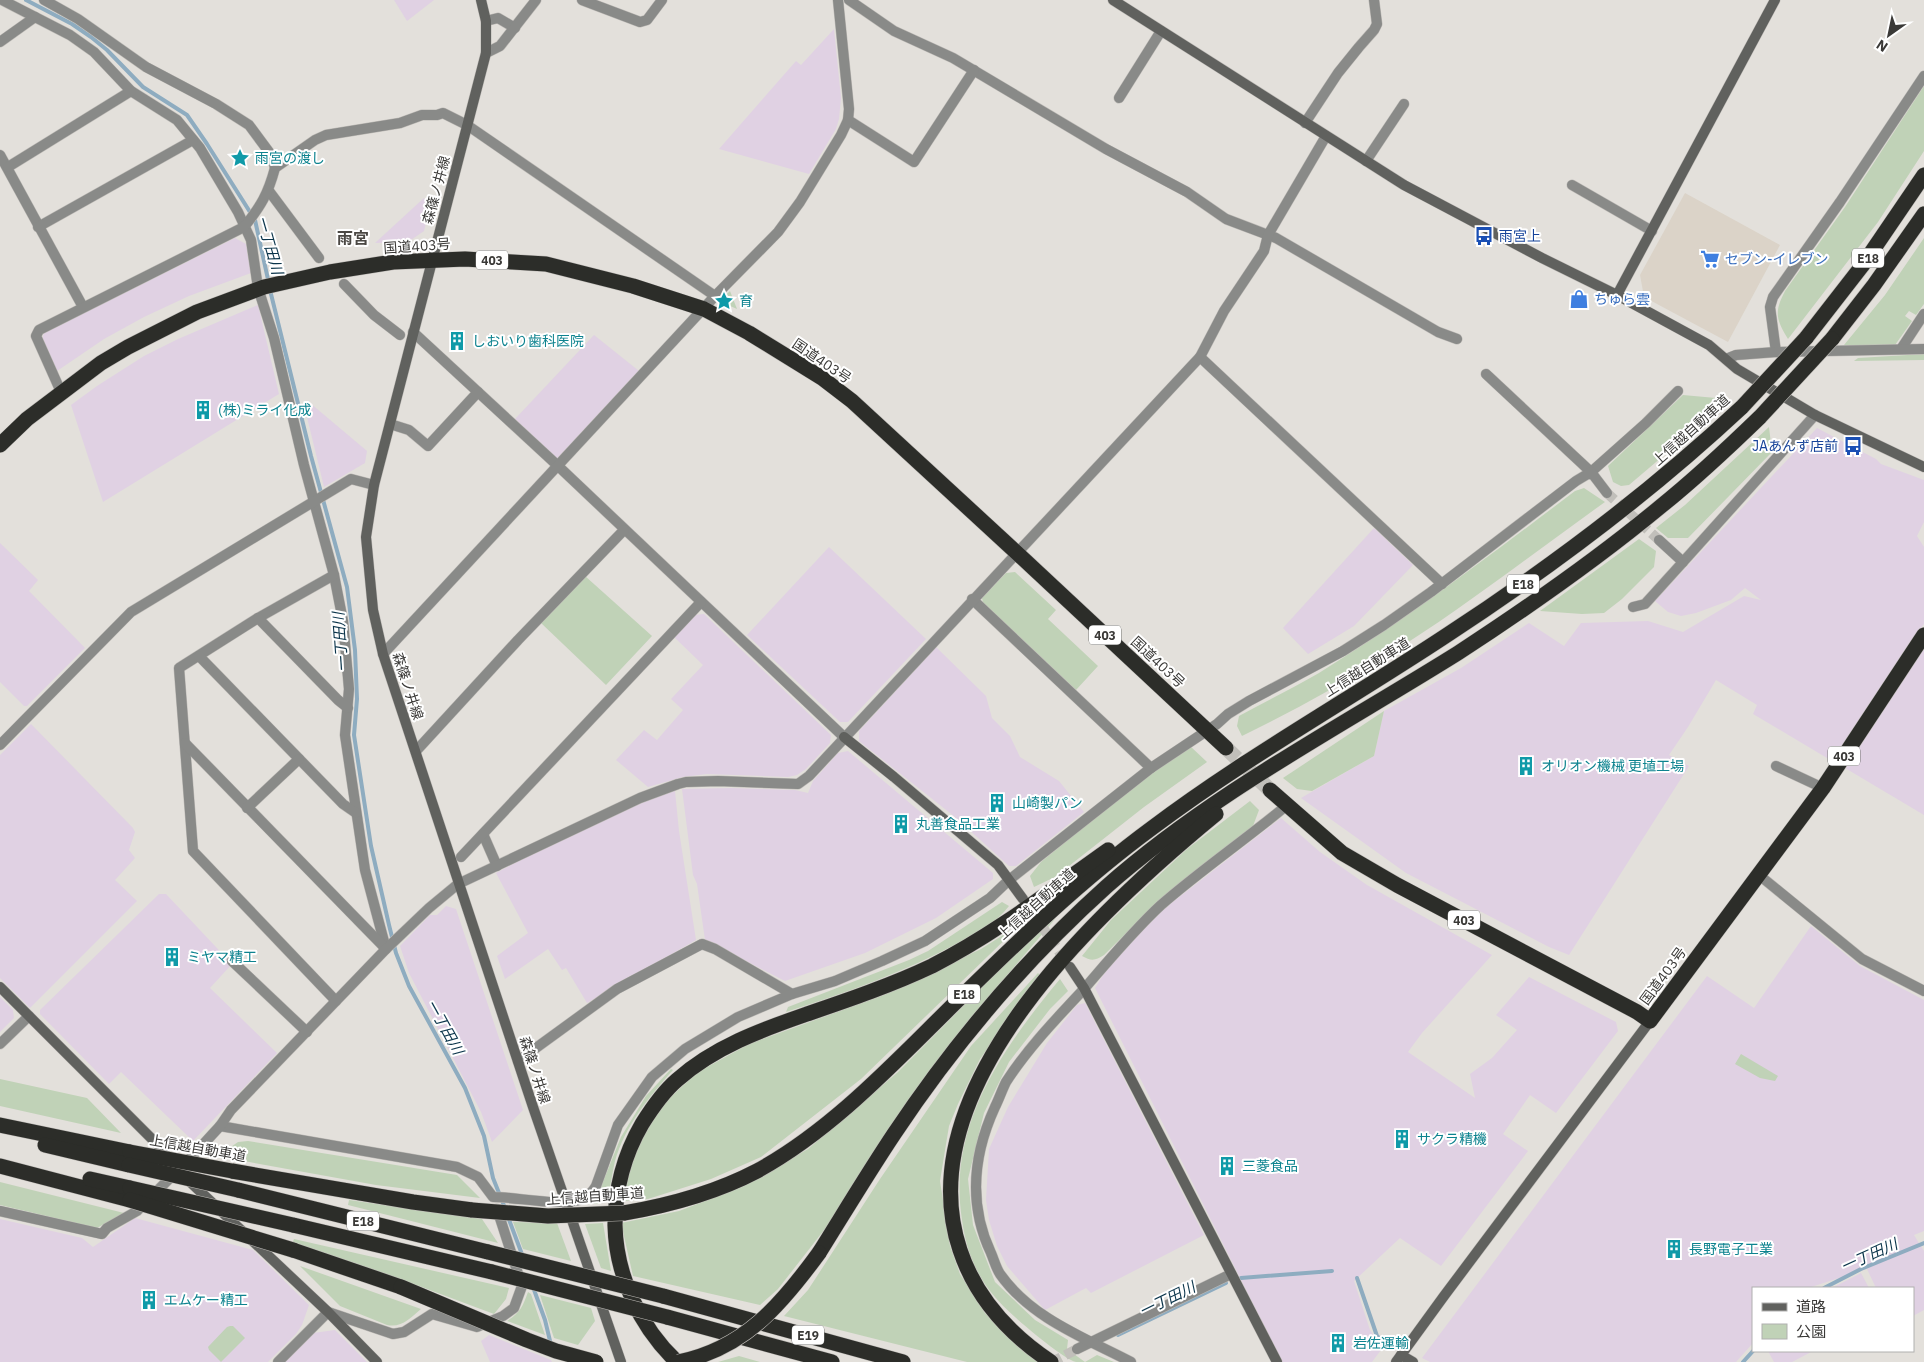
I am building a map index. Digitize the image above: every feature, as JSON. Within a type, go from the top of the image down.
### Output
[{"type":"highway","name":"上信越自動車道","points":[[0,1134],[130,1158],[232,1171],[404,1200],[472,1210],[548,1216],[624,1213],[662,1206],[726,1186],[787,1152],[820,1128],[890,1067],[1019,940],[1098,870],[1150,829],[1286,736],[1442,638],[1552,563],[1603,526],[1699,448],[1742,407],[1806,338],[1862,266],[1924,175]]},
{"type":"highway","name":"E18","points":[[677,1362],[720,1348],[750,1331],[766,1318],[819,1253],[894,1134],[931,1082],[976,1024],[1064,926],[1108,886],[1176,831],[1328,732],[1458,652],[1562,582],[1660,507],[1760,417],[1832,339],[1874,285],[1924,214]]},
{"type":"highway","name":"国道403号","points":[[0,445],[27,418],[101,363],[150,335],[216,304],[266,287],[330,272],[393,262],[465,259],[546,264],[633,286],[704,309],[788,356],[852,401],[875,433],[967,519],[1002,539],[1226,748]]},
{"type":"highway","name":"国道403号","points":[[1270,790],[1286,806],[1342,853],[1396,885],[1535,957],[1637,1012],[1650,1021],[1823,788],[1924,635]]},
{"type":"highway","points":[[1050,1362],[1026,1344],[994,1313],[977,1289],[956,1238],[951,1210],[950,1184],[954,1156],[971,1098],[1003,1039],[1046,978],[1104,914],[1145,875],[1216,814],[1328,732]]},
{"type":"highway","points":[[677,1362],[642,1319],[632,1297],[618,1254],[615,1208],[625,1160],[634,1139],[660,1098],[676,1080],[700,1062],[746,1037],[886,985],[930,966],[971,945],[1012,919],[1221,773],[1286,736]]},
{"type":"highway","name":"上信越自動車道","points":[[0,1126],[130,1158],[238,1190],[714,1309]]},
{"type":"highway","name":"E18","points":[[0,1158],[130,1194],[294,1250],[401,1287],[556,1351],[596,1362]]},
{"type":"highway","name":"E18","points":[[0,1166],[130,1194],[293,1225],[492,1272],[705,1327]]},
{"type":"highway","name":"E19","points":[[714,1309],[903,1362]]},
{"type":"highway","points":[[667,1317],[811,1362]]},
{"type":"highway","name":"E19","points":[[705,1327],[832,1362]]},
{"type":"highway","points":[[871,1352],[914,1362]]},
{"type":"street","points":[[2,0],[70,35],[94,52],[131,91],[177,120],[205,156],[238,212],[250,220]]},
{"type":"street","points":[[44,0],[78,19],[146,67],[216,104],[249,125],[272,156],[275,168],[269,191],[250,220],[39,330],[36,336],[61,392]]},
{"type":"street","name":"森篠ノ井線","points":[[481,0],[486,21],[486,53],[374,485],[366,537],[373,610],[383,654],[458,884],[621,1362]]},
{"type":"street","points":[[486,53],[500,46],[536,0]]},
{"type":"street","points":[[582,0],[640,22],[647,20],[662,0]]},
{"type":"street","points":[[383,654],[715,296],[778,232],[800,202],[841,135],[848,120],[849,109],[838,0]]},
{"type":"street","points":[[849,0],[894,31],[935,49],[974,70],[1106,149],[1187,192],[1226,220],[1268,235],[1438,332],[1457,339]]},
{"type":"street","points":[[1113,0],[1404,185],[1710,345],[1737,369],[1815,415],[1924,467]]},
{"type":"street","points":[[1305,123],[1358,46],[1374,30],[1377,24],[1374,0]]},
{"type":"street","points":[[1616,295],[1775,0]]},
{"type":"street","points":[[0,42],[35,17]]},
{"type":"street","points":[[486,21],[498,18],[515,28]]},
{"type":"street","points":[[1118,98],[1161,31]]},
{"type":"street","points":[[848,120],[914,162],[974,70]]},
{"type":"street","points":[[1776,352],[1770,308],[1773,297],[1840,202],[1924,76]]},
{"type":"street","points":[[8,168],[131,91]]},
{"type":"street","points":[[1366,161],[1404,104]]},
{"type":"street","points":[[275,168],[315,140],[337,133],[400,123],[422,114],[437,115],[443,113],[467,126],[715,296]]},
{"type":"street","points":[[0,1211],[102,1234],[107,1228],[137,1210],[177,1171],[220,1126],[231,1110],[390,946],[429,908],[458,884],[632,801],[678,784],[718,781],[798,784],[809,776],[972,599],[1200,357],[1224,310],[1264,251],[1268,235],[1326,136]]},
{"type":"street","points":[[38,227],[193,140]]},
{"type":"street","points":[[0,155],[83,307]]},
{"type":"street","points":[[1572,185],[1652,230]]},
{"type":"street","points":[[269,191],[319,258]]},
{"type":"street","points":[[250,220],[251,240],[266,287],[274,338],[301,455],[316,501],[343,621],[348,690],[345,735],[356,813],[365,870],[390,946]]},
{"type":"street","points":[[344,284],[374,315],[400,335]]},
{"type":"street","points":[[1901,349],[1924,314]]},
{"type":"street","points":[[413,332],[844,737],[990,859],[1010,880],[1023,899]]},
{"type":"street","points":[[1726,359],[1736,355],[1776,352],[1924,349]]},
{"type":"street","points":[[1200,357],[1442,584]]},
{"type":"street","points":[[1486,374],[1591,472],[1607,493]]},
{"type":"street","points":[[498,1197],[566,1202],[591,1194],[596,1186],[618,1125],[652,1077],[685,1049],[738,1017],[792,994],[835,981],[925,942],[990,898],[1151,768],[1207,731],[1228,714],[1343,651],[1442,584],[1576,481],[1591,472],[1646,423],[1678,391]]},
{"type":"street","points":[[390,424],[410,430],[428,446],[478,392]]},
{"type":"street","points":[[1634,607],[1645,604],[1815,415]]},
{"type":"street","points":[[0,745],[131,612],[351,479],[374,485]]},
{"type":"street","points":[[416,752],[518,640],[624,530]]},
{"type":"street","points":[[1659,540],[1682,562]]},
{"type":"street","points":[[334,575],[258,618],[179,668],[193,851],[336,1001]]},
{"type":"street","points":[[972,599],[1151,768]]},
{"type":"street","points":[[461,857],[702,602]]},
{"type":"street","points":[[258,618],[348,708]]},
{"type":"street","points":[[199,656],[343,804],[356,813]]},
{"type":"street","points":[[185,743],[247,808],[390,946]]},
{"type":"street","points":[[247,808],[299,759]]},
{"type":"street","points":[[1776,766],[1823,788]]},
{"type":"street","points":[[1131,1362],[1044,1317],[1017,1293],[1000,1273],[982,1234],[977,1213],[975,1179],[980,1151],[989,1121],[1006,1083],[1046,1028],[1084,988],[1104,963],[1161,906],[1286,806]]},
{"type":"street","points":[[483,834],[497,866]]},
{"type":"street","points":[[1759,875],[1862,959],[1924,991]]},
{"type":"street","points":[[518,1061],[617,989],[702,944],[792,994]]},
{"type":"street","points":[[232,961],[307,1032]]},
{"type":"street","points":[[1070,966],[1084,988],[1277,1362]]},
{"type":"street","points":[[0,987],[158,1145],[177,1171],[328,1312],[377,1362]]},
{"type":"street","points":[[0,1044],[29,1016]]},
{"type":"street","points":[[1413,1362],[1398,1359],[1650,1021]]},
{"type":"street","points":[[220,1126],[457,1167],[478,1177],[498,1197],[505,1229],[522,1286],[514,1308],[503,1316],[478,1327],[432,1314],[404,1332],[392,1334],[328,1312]]},
{"type":"street","points":[[1077,1349],[1232,1274]]},
{"type":"street","points":[[278,1362],[328,1312]]},
{"type":"shaded area","points":[[394,0],[434,0],[407,21]]},
{"type":"shaded area","points":[[834,29],[841,98],[839,119],[836,129],[809,174],[719,149],[796,61],[801,65]]},
{"type":"shaded area","name":"セブン-イレブン","points":[[1685,193],[1780,245],[1728,342],[1644,297],[1640,275]]},
{"type":"shaded area","points":[[424,198],[430,207],[424,231],[408,242],[375,243]]},
{"type":"shaded area","points":[[235,238],[246,244],[251,273],[189,296],[144,317],[104,339],[57,371],[42,339],[44,333]]},
{"type":"shaded area","points":[[258,305],[279,394],[103,502],[71,405],[144,356],[178,339]]},
{"type":"shaded area","points":[[594,335],[639,371],[557,459],[515,419]]},
{"type":"shaded area","points":[[310,403],[367,451],[365,463],[324,487],[304,405]]},
{"type":"shaded area","points":[[1817,428],[1876,459],[1881,464],[1924,480],[1924,522],[1917,536],[1924,547],[1924,624],[1832,761],[1753,714],[1757,705],[1716,680],[1669,755],[1689,766],[1569,955],[1549,947],[1406,873],[1301,798],[1374,756],[1384,711],[1461,668],[1529,623],[1564,646],[1581,623],[1648,621],[1683,632],[1744,596],[1761,600],[1745,588],[1731,600],[1696,613],[1681,616],[1668,612],[1655,601]]},
{"type":"shaded area","points":[[1374,528],[1413,565],[1354,626],[1308,654],[1283,628]]},
{"type":"shaded area","points":[[0,543],[38,580],[29,591],[85,648],[27,706],[24,706],[0,682]]},
{"type":"shaded area","points":[[829,547],[926,639],[848,722],[840,722],[747,635]]},
{"type":"shaded area","points":[[704,614],[831,735],[830,743],[806,769],[797,775],[788,777],[707,774],[683,777],[648,787],[616,760],[644,730],[657,740],[683,710],[671,699],[703,665],[674,637],[694,615]]},
{"type":"shaded area","points":[[936,647],[986,696],[992,718],[1010,736],[1020,757],[1059,781],[1084,812],[1016,866],[1009,866],[955,817],[859,741],[859,731]]},
{"type":"shaded area","points":[[1924,648],[1924,815],[1845,768]]},
{"type":"shaded area","points":[[31,724],[133,828],[135,832],[129,850],[135,858],[115,880],[137,901],[30,1008],[0,978],[0,755]]},
{"type":"shaded area","points":[[848,751],[993,873],[993,879],[936,918],[865,953],[785,981],[705,940],[697,884],[693,875],[682,789],[795,790],[808,793],[813,781],[838,753]]},
{"type":"shaded area","points":[[675,791],[679,831],[696,940],[587,1003],[566,968],[562,970],[548,949],[505,979],[497,956],[528,933],[496,873],[541,849],[650,799]]},
{"type":"shaded area","points":[[1281,818],[1320,852],[1367,885],[1492,955],[1422,1033],[1408,1052],[1475,1098],[1470,1074],[1492,1058],[1517,1030],[1496,1015],[1529,977],[1616,1022],[1618,1031],[1556,1113],[1530,1095],[1503,1134],[1528,1151],[1441,1266],[1400,1238],[1354,1281],[1370,1330],[1384,1346],[1372,1362],[1282,1362],[1095,988],[1110,964],[1165,908]]},
{"type":"shaded area","points":[[159,894],[166,894],[232,964],[210,988],[277,1053],[193,1141],[121,1072],[109,1084],[40,1014],[40,1010]]},
{"type":"shaded area","points":[[446,906],[456,909],[523,1110],[492,1142],[481,1112],[409,973],[400,946],[430,915],[437,915]]},
{"type":"shaded area","points":[[1811,926],[1860,966],[1924,1000],[1924,1231],[1914,1235],[1924,1251],[1924,1310],[1914,1315],[1914,1287],[1876,1287],[1867,1269],[1811,1287],[1752,1287],[1752,1344],[1736,1362],[1430,1362],[1422,1358],[1707,976],[1754,1008]]},
{"type":"shaded area","points":[[0,997],[13,1010],[14,1018],[0,1032]]},
{"type":"shaded area","points":[[1085,1003],[1204,1235],[1091,1293],[1086,1288],[1045,1310],[1007,1266],[997,1246],[989,1220],[986,1200],[989,1149],[1008,1107],[1047,1043],[1077,1005]]},
{"type":"shaded area","points":[[135,1218],[253,1250],[309,1305],[302,1325],[296,1334],[268,1362],[0,1362],[0,1219],[82,1238],[93,1247]]},
{"type":"shaded area","points":[[1861,1273],[1868,1287],[1834,1287]]},
{"type":"shaded area","points":[[335,1330],[367,1362],[284,1362],[313,1333]]},
{"type":"shaded area","points":[[489,1335],[552,1362],[490,1362],[481,1341]]},
{"type":"shaded area","points":[[1769,1352],[1811,1352],[1792,1362],[1774,1362]]},
{"type":"green space","points":[[1924,86],[1924,151],[1878,222],[1788,339],[1778,315],[1779,305],[1785,291],[1845,207]]},
{"type":"green space","points":[[1924,238],[1924,304],[1916,315],[1909,311],[1905,316],[1912,321],[1895,345],[1844,345],[1885,295]]},
{"type":"green space","points":[[730,291],[737,309],[719,301]]},
{"type":"green space","points":[[1924,354],[1924,360],[1854,361],[1858,358]]},
{"type":"green space","points":[[1683,395],[1727,399],[1715,412],[1629,485],[1621,486],[1613,482],[1608,466]]},
{"type":"green space","points":[[1769,427],[1772,452],[1688,538],[1668,538],[1656,528],[1685,505]]},
{"type":"green space","points":[[1584,488],[1605,502],[1469,601],[1413,639],[1368,668],[1242,736],[1237,726],[1239,716],[1309,679],[1352,652],[1449,585],[1575,491]]},
{"type":"green space","points":[[1639,539],[1656,551],[1654,567],[1622,599],[1604,613],[1582,614],[1540,611]]},
{"type":"green space","points":[[1015,572],[1056,610],[1048,619],[1098,666],[1076,690],[983,603],[982,598],[1006,573]]},
{"type":"green space","points":[[585,576],[652,636],[606,685],[541,623]]},
{"type":"green space","points":[[1384,711],[1374,756],[1312,791],[1297,789],[1283,778]]},
{"type":"green space","points":[[1190,746],[1207,762],[1144,807],[1055,877],[1034,887],[1030,876],[1041,862],[1129,790]]},
{"type":"green space","points":[[1250,801],[1259,810],[1253,826],[1159,901],[1104,955],[1093,960],[1082,956],[1111,920],[1187,849]]},
{"type":"green space","points":[[1002,902],[1009,906],[987,927],[939,953],[874,981],[786,1012],[788,1007],[928,951]]},
{"type":"green space","points":[[1056,918],[968,1021],[908,1102],[835,1216],[778,1289],[760,1305],[633,1276],[621,1223],[679,1211],[742,1187],[808,1149],[898,1072],[1024,945]]},
{"type":"green space","points":[[1022,923],[861,1079],[761,1157],[711,1179],[648,1199],[622,1201],[630,1167],[641,1135],[666,1101],[698,1072],[749,1044],[884,995],[981,949]]},
{"type":"green space","points":[[1038,973],[1040,975],[980,1059],[958,1104],[949,1126],[940,1181],[950,1246],[960,1274],[985,1313],[1008,1336],[1041,1362],[967,1362],[784,1316],[808,1290],[880,1179],[971,1046]]},
{"type":"green space","points":[[1060,979],[1068,991],[1050,1009],[1009,1062],[984,1113],[968,1179],[973,1225],[995,1282],[1035,1320],[1068,1340],[1067,1349],[1085,1362],[1070,1360],[1045,1342],[1020,1322],[994,1296],[973,1262],[968,1249],[962,1220],[960,1185],[963,1152],[971,1120],[984,1090],[1000,1061],[1019,1032]]},
{"type":"green space","points":[[1741,1054],[1778,1076],[1775,1081],[1760,1078],[1735,1064]]},
{"type":"green space","points":[[671,1069],[673,1070],[631,1124],[619,1148],[607,1202],[594,1204],[621,1137],[646,1096]]},
{"type":"green space","points":[[0,1079],[87,1098],[121,1133],[0,1106]]},
{"type":"green space","points":[[248,1141],[457,1175],[480,1198],[376,1185],[227,1158],[228,1149],[238,1142]]},
{"type":"green space","points":[[0,1182],[124,1213],[97,1228],[0,1205]]},
{"type":"green space","points":[[349,1200],[482,1219],[498,1243],[348,1205]]},
{"type":"green space","points":[[513,1222],[557,1223],[571,1261],[523,1249]]},
{"type":"green space","points":[[603,1223],[611,1271],[601,1268],[585,1224]]},
{"type":"green space","points":[[294,1239],[509,1288],[506,1299],[494,1314],[419,1286],[292,1244]]},
{"type":"green space","points":[[300,1266],[421,1309],[401,1324],[387,1325],[340,1306]]},
{"type":"green space","points":[[528,1292],[531,1294],[545,1335],[507,1321],[520,1309]]},
{"type":"green space","points":[[540,1295],[591,1308],[595,1321],[578,1345],[554,1338]]},
{"type":"green space","points":[[230,1326],[233,1326],[245,1338],[221,1362],[208,1347]]},
{"type":"green space","points":[[1097,1355],[1114,1362],[1090,1362],[1085,1362]]},
{"type":"green space","points":[[739,1356],[760,1362],[718,1362]]},
{"type":"waterway","name":"一丁田川","points":[[26,0],[72,24],[91,37],[107,50],[143,87],[187,115],[255,220],[269,284]]},
{"type":"waterway","name":"一丁田川","points":[[270,290],[311,456],[347,587],[355,650],[357,699],[354,735],[371,846],[396,953],[409,986],[465,1088],[484,1136],[493,1178],[505,1208]]},
{"type":"waterway","name":"一丁田川","points":[[508,1217],[523,1257]]},
{"type":"waterway","name":"一丁田川","points":[[1826,1287],[1861,1269],[1924,1243]]},
{"type":"waterway","name":"一丁田川","points":[[1241,1278],[1332,1271]]},
{"type":"waterway","name":"一丁田川","points":[[1357,1278],[1377,1336],[1385,1343]]},
{"type":"waterway","name":"一丁田川","points":[[1118,1335],[1226,1283]]},
{"type":"waterway","name":"一丁田川","points":[[533,1287],[545,1320],[551,1345]]},
{"type":"waterway","name":"一丁田川","points":[[1743,1362],[1752,1352]]},
{"type":"tunnel","points":[[1607,493],[1659,540]]},
{"type":"tunnel","points":[[1226,748],[1270,790]]},
{"type":"tunnel","points":[[1025,901],[1066,962]]},
{"type":"tunnel","points":[[1052,1362],[1077,1349]]},
{"type":"place","name":"雨宮の渡し","points":[[240,158]]},
{"type":"place","name":"雨宮上","points":[[1484,236]]},
{"type":"place","name":"セブン-イレブン","points":[[1710,259]]},
{"type":"place","name":"ちゅら雲","points":[[1579,299]]},
{"type":"place","name":"育","points":[[724,301]]},
{"type":"place","name":"しおいり歯科医院","points":[[457,341]]},
{"type":"place","name":"(株)ミライ化成","points":[[203,410]]},
{"type":"place","name":"JAあんず店前","points":[[1853,446]]},
{"type":"place","name":"オリオン機械 更埴工場","points":[[1526,766]]},
{"type":"place","name":"山崎製パン","points":[[997,803]]},
{"type":"place","name":"丸善食品工業","points":[[901,824]]},
{"type":"place","name":"ミヤマ精工","points":[[172,957]]},
{"type":"place","name":"サクラ精機","points":[[1402,1139]]},
{"type":"place","name":"三菱食品","points":[[1227,1166]]},
{"type":"place","name":"長野電子工業","points":[[1674,1249]]},
{"type":"place","name":"エムケー精工","points":[[149,1300]]},
{"type":"place","name":"岩佐運輸","points":[[1338,1343]]},
{"type":"district","name":"雨宮","points":[[353,238]]}]
